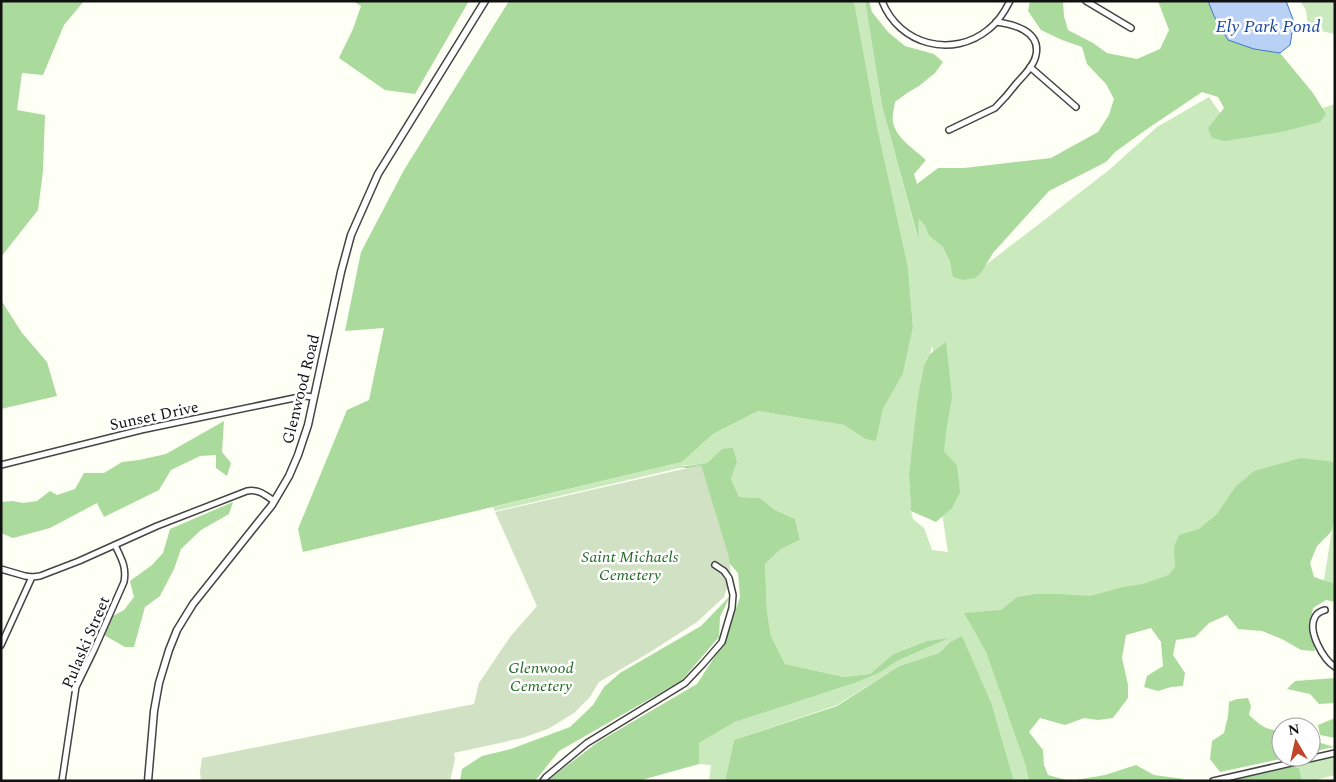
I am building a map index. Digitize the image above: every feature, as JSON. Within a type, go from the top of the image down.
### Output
[{"type":"street","name":"Glenwood Road","points":[[148,781],[158,683],[169,650],[193,604],[274,501],[290,476],[308,425],[341,272],[351,235],[378,174],[485,1]]},
{"type":"street","points":[[882,1],[885,9],[898,26],[911,36],[926,42],[947,45],[963,43],[976,38],[990,29],[1010,1]]},
{"type":"street","points":[[1086,1],[1131,28]]},
{"type":"street","points":[[949,130],[995,108],[1002,102],[1030,67],[1036,55],[1036,44],[1030,34],[1020,27],[996,22]]},
{"type":"street","points":[[1030,67],[1076,107]]},
{"type":"street","name":"Sunset Drive","points":[[1,465],[141,430],[304,396],[314,398]]},
{"type":"street","points":[[1,568],[32,577],[40,576],[79,561],[157,526],[247,491],[254,490],[260,492],[274,501]]},
{"type":"street","name":"Pulaski Street","points":[[62,781],[76,687],[124,582],[126,573],[115,545]]},
{"type":"street","points":[[543,781],[546,776],[587,743],[685,683],[722,642],[732,608],[733,595],[729,578],[724,571],[715,565]]},
{"type":"street","points":[[1,645],[32,577]]},
{"type":"street","points":[[1325,610],[1314,617],[1313,629],[1315,639],[1326,658],[1335,667]]},
{"type":"street","points":[[1213,781],[1335,753]]},
{"type":"green space","points":[[1,1],[84,1],[64,25],[43,75],[22,73],[17,110],[45,115],[43,171],[38,210],[1,257]]},
{"type":"green space","points":[[353,1],[469,1],[415,94],[385,90],[339,58],[353,29],[361,6]]},
{"type":"green space","points":[[509,1],[854,1],[877,126],[908,267],[913,327],[903,374],[883,409],[876,441],[865,439],[844,425],[758,411],[713,434],[682,462],[303,552],[298,529],[347,410],[369,400],[384,328],[345,331],[361,252],[404,170]]},
{"type":"green space","points":[[854,1],[865,1],[882,106],[917,236],[919,219],[925,226],[929,236],[943,247],[952,269],[974,274],[1109,170],[1157,127],[1209,97],[1237,137],[1335,104],[1335,487],[1183,575],[1127,598],[970,623],[986,652],[1026,767],[1029,781],[1014,781],[992,705],[949,643],[939,653],[899,666],[837,705],[734,740],[725,781],[709,781],[711,765],[699,764],[699,743],[735,722],[855,683],[879,673],[899,660],[948,639],[927,641],[893,654],[870,674],[844,677],[785,664],[771,636],[767,612],[765,564],[781,549],[800,540],[795,519],[775,510],[760,498],[739,497],[731,479],[737,462],[722,449],[707,463],[681,466],[684,467],[495,511],[493,507],[682,462],[713,434],[758,411],[844,425],[865,439],[876,440],[883,409],[903,374],[913,326],[908,267],[877,126]],"holes":[[[932,345],[939,400],[941,507],[948,552],[932,550],[924,528],[913,519],[911,511],[909,474],[924,365]]]},
{"type":"green space","points":[[865,1],[869,1],[872,12],[888,32],[905,46],[934,54],[943,62],[935,73],[895,102],[893,122],[895,128],[906,143],[926,160],[914,174],[917,184],[938,168],[964,168],[1051,158],[1098,132],[1109,115],[1114,99],[1106,84],[1087,64],[1082,47],[1041,30],[1028,11],[1030,1],[1063,1],[1064,16],[1068,30],[1093,43],[1107,53],[1137,59],[1160,49],[1169,30],[1158,1],[1208,1],[1254,49],[1280,53],[1313,93],[1326,114],[1320,122],[1281,132],[1225,141],[1212,138],[1208,128],[1224,108],[1218,97],[1202,92],[1115,152],[1106,162],[1049,191],[993,253],[981,273],[975,278],[963,280],[953,277],[950,263],[943,247],[929,236],[925,226],[919,219],[918,238],[882,106]]},
{"type":"green space","points":[[1300,1],[1335,1],[1335,34],[1308,28],[1306,10]]},
{"type":"green space","points":[[1,300],[22,333],[47,362],[57,396],[1,409]]},
{"type":"green space","points":[[946,342],[952,397],[944,451],[957,466],[960,492],[952,508],[936,522],[911,511],[909,474],[918,397],[924,365],[930,354]]},
{"type":"green space","points":[[224,421],[222,452],[231,463],[227,476],[216,468],[216,455],[200,456],[171,470],[159,490],[104,517],[97,503],[50,528],[13,538],[1,533],[1,502],[13,501],[23,503],[37,501],[50,491],[57,495],[75,489],[84,473],[104,473],[122,462],[166,454]]},
{"type":"green space","points":[[733,448],[737,462],[731,479],[739,497],[760,498],[775,510],[795,519],[800,540],[781,549],[765,564],[767,612],[771,636],[785,664],[844,677],[870,674],[893,654],[927,641],[950,638],[899,660],[879,673],[855,683],[735,722],[699,743],[699,764],[638,781],[547,781],[598,742],[697,684],[726,639],[740,597],[738,573],[721,554],[692,469],[679,467],[707,463],[722,449]]},
{"type":"green space","points":[[1301,458],[1335,462],[1335,520],[1331,532],[1317,546],[1310,563],[1314,577],[1335,584],[1335,602],[1326,600],[1313,608],[1310,624],[1315,651],[1301,650],[1282,639],[1262,631],[1238,629],[1227,615],[1209,623],[1195,637],[1176,640],[1173,655],[1185,673],[1183,686],[1158,691],[1144,687],[1147,676],[1163,666],[1161,642],[1151,628],[1126,635],[1122,658],[1128,685],[1128,698],[1113,718],[1098,720],[1084,718],[1065,725],[1040,718],[1029,732],[1043,750],[1044,765],[1048,775],[1070,781],[1029,781],[1026,767],[986,652],[964,613],[1001,610],[1017,597],[1036,594],[1090,596],[1143,584],[1169,575],[1175,567],[1174,547],[1179,535],[1199,529],[1217,514],[1236,486],[1254,471]]},
{"type":"green space","points":[[701,465],[729,557],[731,576],[724,597],[697,622],[599,682],[590,697],[574,713],[548,729],[522,738],[454,753],[455,759],[450,781],[201,781],[202,758],[474,704],[479,683],[510,637],[537,606],[495,512]]},
{"type":"green space","points":[[233,502],[229,514],[201,530],[181,549],[174,569],[160,596],[145,607],[134,647],[125,647],[104,635],[113,616],[124,610],[134,597],[130,581],[152,565],[163,553],[170,529]]},
{"type":"green space","points":[[1335,511],[1335,584],[1323,586]]},
{"type":"green space","points":[[730,596],[720,617],[719,637],[681,681],[559,751],[535,781],[460,781],[462,769],[482,756],[511,749],[570,727],[593,705],[604,687],[620,673],[701,626]]},
{"type":"green space","points":[[962,636],[992,705],[1014,781],[725,781],[734,740],[837,706],[899,666],[939,653],[949,643]]},
{"type":"green space","points":[[1335,678],[1335,703],[1319,704],[1310,694],[1287,689],[1295,681]]},
{"type":"green space","points":[[1248,698],[1251,706],[1249,715],[1264,727],[1271,729],[1271,761],[1220,772],[1210,759],[1212,741],[1224,733],[1229,702]]},
{"type":"green space","points":[[1335,718],[1335,738],[1321,735],[1321,724]]},
{"type":"green space","points":[[1321,743],[1334,747],[1321,750]]},
{"type":"green space","points":[[1335,757],[1335,775],[1317,781],[1302,781],[1299,768],[1296,767],[1321,767],[1321,760]]},
{"type":"green space","points":[[1136,765],[1154,775],[1184,779],[1177,781],[1070,781],[1105,775]]},
{"type":"green space","points":[[1288,767],[1296,767],[1299,768],[1302,781],[1226,781]]},
{"type":"water","name":"Ely Park Pond","points":[[1208,1],[1286,1],[1294,22],[1290,45],[1280,53],[1254,49],[1228,40],[1214,16]]},
{"type":"park label","name":"Saint Michaels Cemetery","points":[[630,565]]},
{"type":"park label","name":"Glenwood Cemetery","points":[[541,676]]}]
